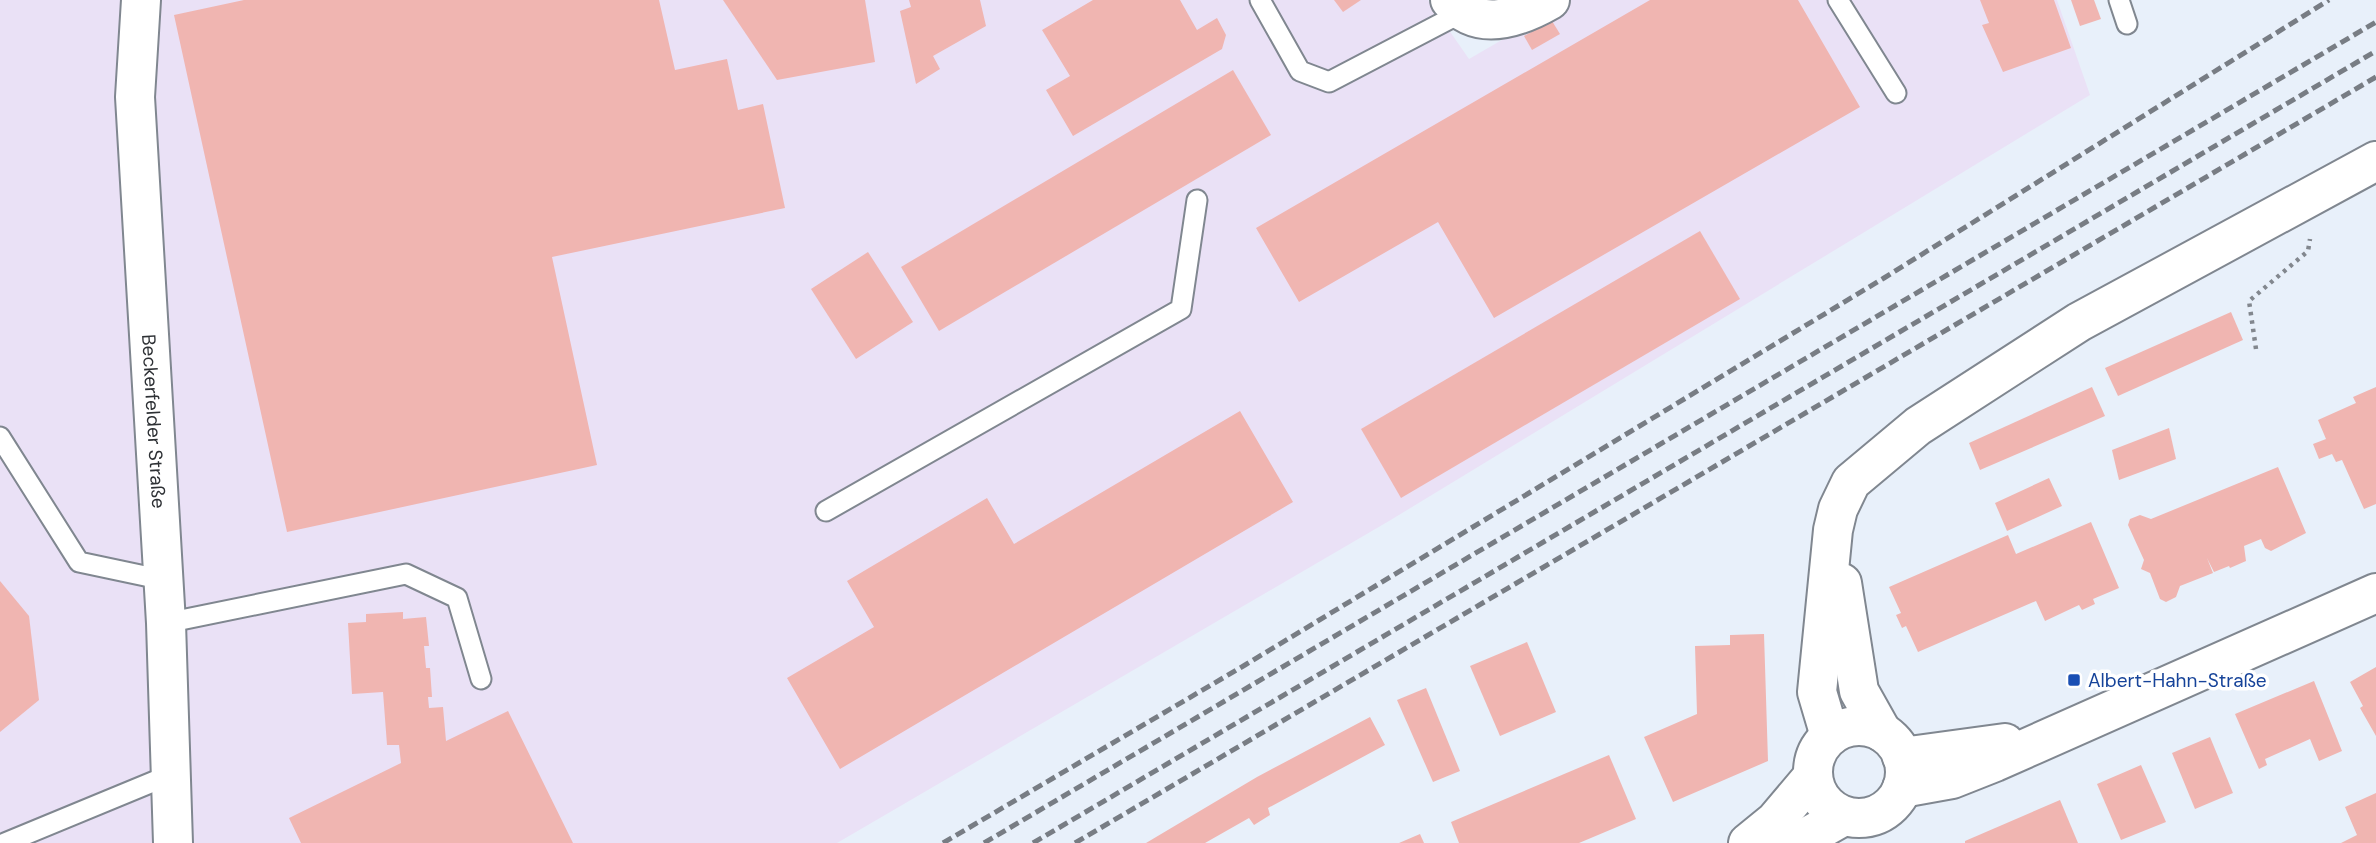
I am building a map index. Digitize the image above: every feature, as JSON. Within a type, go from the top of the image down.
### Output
[{"type":"street","name":"Beckerfelder Straße","points":[[141,0],[135,97],[164,580],[173,843]]},
{"type":"street","points":[[1455,7],[1485,20],[1509,18],[1550,0]]},
{"type":"street","points":[[1830,736],[1817,692],[1833,530],[1851,482],[1918,426],[2079,322],[2376,160]]},
{"type":"street","points":[[1833,530],[1859,691],[1895,759],[1897,799],[1879,814],[1867,818],[1843,816],[1822,800],[1813,776],[1816,754],[1830,736],[1856,726],[1895,759],[2045,738],[2376,593]]},
{"type":"street","points":[[1748,843],[1775,821],[1813,776]]},
{"type":"street","points":[[1802,841],[1843,816]]},
{"type":"lane","points":[[1260,0],[1300,71],[1329,82],[1455,7]]},
{"type":"lane","points":[[1838,0],[1896,93]]},
{"type":"lane","points":[[2119,0],[2127,24]]},
{"type":"lane","points":[[826,512],[1181,309],[1197,200]]},
{"type":"lane","points":[[0,437],[79,562],[164,580]]},
{"type":"lane","points":[[166,623],[406,574],[457,598],[481,679]]},
{"type":"lane","points":[[5,843],[172,774]]},
{"type":"path","points":[[2256,349],[2249,301],[2308,251],[2321,190]]},
{"type":"shaded area","points":[[0,0],[1428,0],[1469,59],[1571,0],[2057,0],[2090,95],[1389,521],[837,843],[0,843]]},
{"type":"building","points":[[244,0],[659,0],[675,70],[727,59],[738,110],[763,104],[785,208],[552,257],[597,465],[287,532],[174,15]]},
{"type":"building","points":[[723,0],[865,0],[875,62],[777,80]]},
{"type":"building","points":[[909,0],[980,0],[986,26],[933,56],[940,69],[916,84],[900,11],[911,7]]},
{"type":"building","points":[[1093,0],[1180,0],[1197,30],[1217,18],[1226,35],[1222,49],[1073,136],[1046,90],[1070,76],[1042,30]]},
{"type":"building","points":[[1334,0],[1361,0],[1343,12]]},
{"type":"building","points":[[1650,0],[1798,0],[1860,107],[1494,318],[1438,222],[1299,302],[1256,228]]},
{"type":"building","points":[[1980,0],[2054,0],[2071,48],[2003,72],[1982,25],[1989,23]]},
{"type":"building","points":[[2071,0],[2094,0],[2101,19],[2080,26]]},
{"type":"building","points":[[1552,21],[1560,34],[1532,50],[1524,36]]},
{"type":"building","points":[[1233,70],[1271,135],[939,331],[901,267]]},
{"type":"building","points":[[1700,231],[1740,299],[1401,498],[1361,429]]},
{"type":"building","points":[[868,252],[913,322],[856,359],[811,289]]},
{"type":"building","points":[[2231,312],[2243,340],[2118,396],[2105,368]]},
{"type":"building","points":[[2092,387],[2105,416],[1980,470],[1969,443]]},
{"type":"building","points":[[2376,387],[2376,504],[2364,509],[2342,460],[2336,462],[2332,454],[2319,459],[2313,444],[2326,439],[2318,420],[2356,403],[2353,397]]},
{"type":"building","points":[[1240,411],[1293,502],[840,769],[787,678],[874,627],[847,581],[987,498],[1014,544]]},
{"type":"building","points":[[2169,428],[2176,459],[2119,480],[2112,450]]},
{"type":"building","points":[[2278,467],[2306,533],[2271,551],[2265,548],[2261,539],[2244,546],[2246,561],[2230,568],[2229,566],[2214,572],[2207,558],[2213,573],[2180,586],[2176,597],[2166,602],[2160,599],[2150,573],[2141,569],[2144,560],[2128,525],[2130,519],[2140,515],[2151,519]]},
{"type":"building","points":[[2049,478],[2062,506],[2007,531],[1995,503]]},
{"type":"building","points":[[2091,522],[2119,588],[2093,599],[2095,604],[2082,610],[2079,605],[2045,621],[2036,601],[1918,652],[1906,626],[1902,628],[1896,615],[1901,613],[1889,587],[2008,535],[2016,554]]},
{"type":"building","points":[[0,581],[29,616],[39,700],[0,732]]},
{"type":"building","points":[[403,612],[403,619],[426,617],[429,646],[424,646],[426,668],[430,668],[432,697],[428,697],[429,708],[443,707],[446,741],[508,711],[573,843],[301,843],[289,818],[401,763],[399,745],[387,745],[383,692],[352,694],[348,623],[366,622],[366,614]]},
{"type":"building","points":[[1764,634],[1768,761],[1673,802],[1644,737],[1697,714],[1695,646],[1730,645],[1730,635]]},
{"type":"building","points":[[1527,642],[1556,712],[1500,736],[1470,666]]},
{"type":"building","points":[[2376,667],[2376,736],[2360,708],[2363,706],[2350,682]]},
{"type":"building","points":[[2314,681],[2342,751],[2319,761],[2310,739],[2265,759],[2267,765],[2259,769],[2235,714]]},
{"type":"building","points":[[1426,688],[1460,771],[1433,782],[1397,700]]},
{"type":"building","points":[[1370,717],[1385,745],[1268,808],[1270,815],[1254,825],[1249,818],[1205,843],[1146,843],[1257,777]]},
{"type":"building","points":[[2210,737],[2233,793],[2195,809],[2172,753]]},
{"type":"building","points":[[1609,755],[1636,819],[1579,843],[1459,843],[1451,822]]},
{"type":"building","points":[[2141,765],[2166,822],[2121,840],[2097,784]]},
{"type":"building","points":[[2376,793],[2376,843],[2341,843],[2357,835],[2345,807]]},
{"type":"building","points":[[2060,800],[2078,843],[1965,843],[1965,841]]},
{"type":"building","points":[[1420,834],[1424,843],[1399,843]]},
{"type":"railway","points":[[943,843],[1245,665],[1884,278],[2329,0]]},
{"type":"railway","points":[[984,843],[2376,22]]},
{"type":"railway","points":[[1033,843],[2376,51]]},
{"type":"railway","points":[[1075,843],[2376,77]]},
{"type":"place","name":"Albert-Hahn-Straße","points":[[2074,680]]}]
